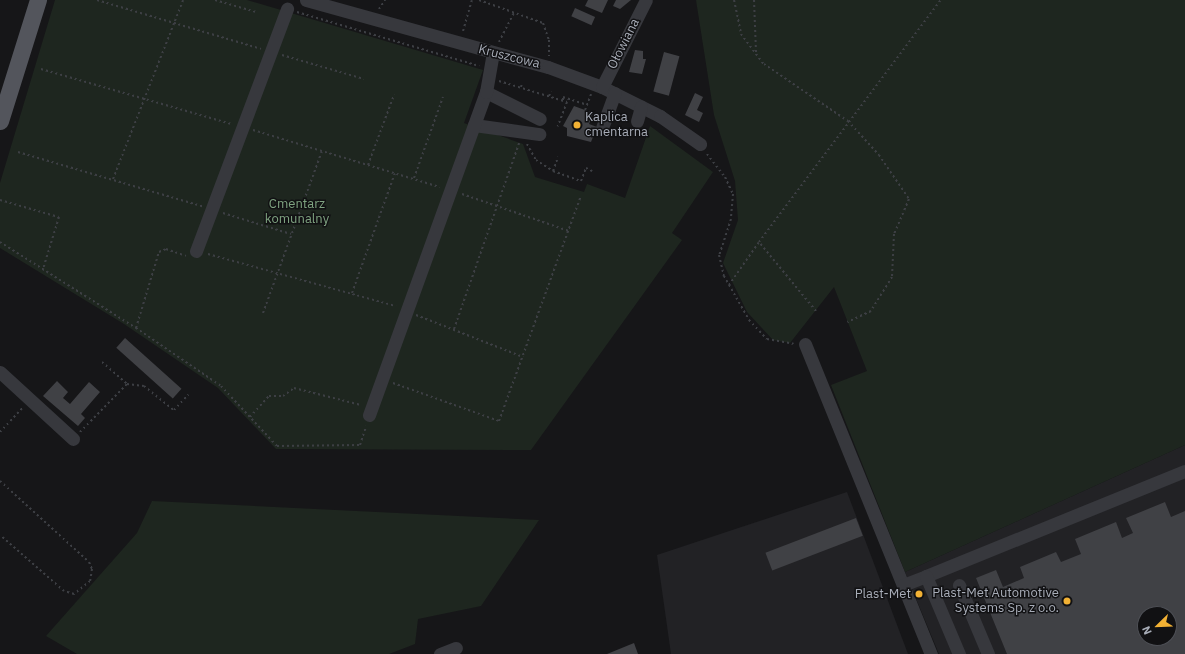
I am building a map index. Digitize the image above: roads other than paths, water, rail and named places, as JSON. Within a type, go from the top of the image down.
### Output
[{"type":"main road","points":[[0,121],[38,0]]},
{"type":"street","name":"Kruszcowa","points":[[306,0],[456,44],[548,67],[602,87],[641,107],[700,144]]},
{"type":"street","name":"Ołowiana","points":[[602,87],[646,0]]},
{"type":"street","points":[[196,251],[210,209],[287,9]]},
{"type":"street","points":[[371,411],[486,92],[491,74],[493,54]]},
{"type":"street","points":[[486,92],[540,119]]},
{"type":"street","points":[[602,128],[615,94]]},
{"type":"street","points":[[637,121],[641,107]]},
{"type":"street","points":[[474,125],[523,133],[539,134]]},
{"type":"street","points":[[805,344],[931,654]]},
{"type":"street","points":[[0,372],[73,439]]},
{"type":"street","points":[[903,585],[1185,471]]},
{"type":"street","points":[[926,576],[958,654]]},
{"type":"street","points":[[959,585],[988,654]]},
{"type":"street","points":[[440,654],[456,648]]},
{"type":"place","name":"Kaplica cmentarna","points":[[577,125]]},
{"type":"place","name":"Plast-Met","points":[[919,594]]},
{"type":"place","name":"Plast-Met Automotive Systems Sp. z o.o.","points":[[1067,601]]},
{"type":"park label","name":"Cmentarz komunalny","points":[[297,212]]}]
